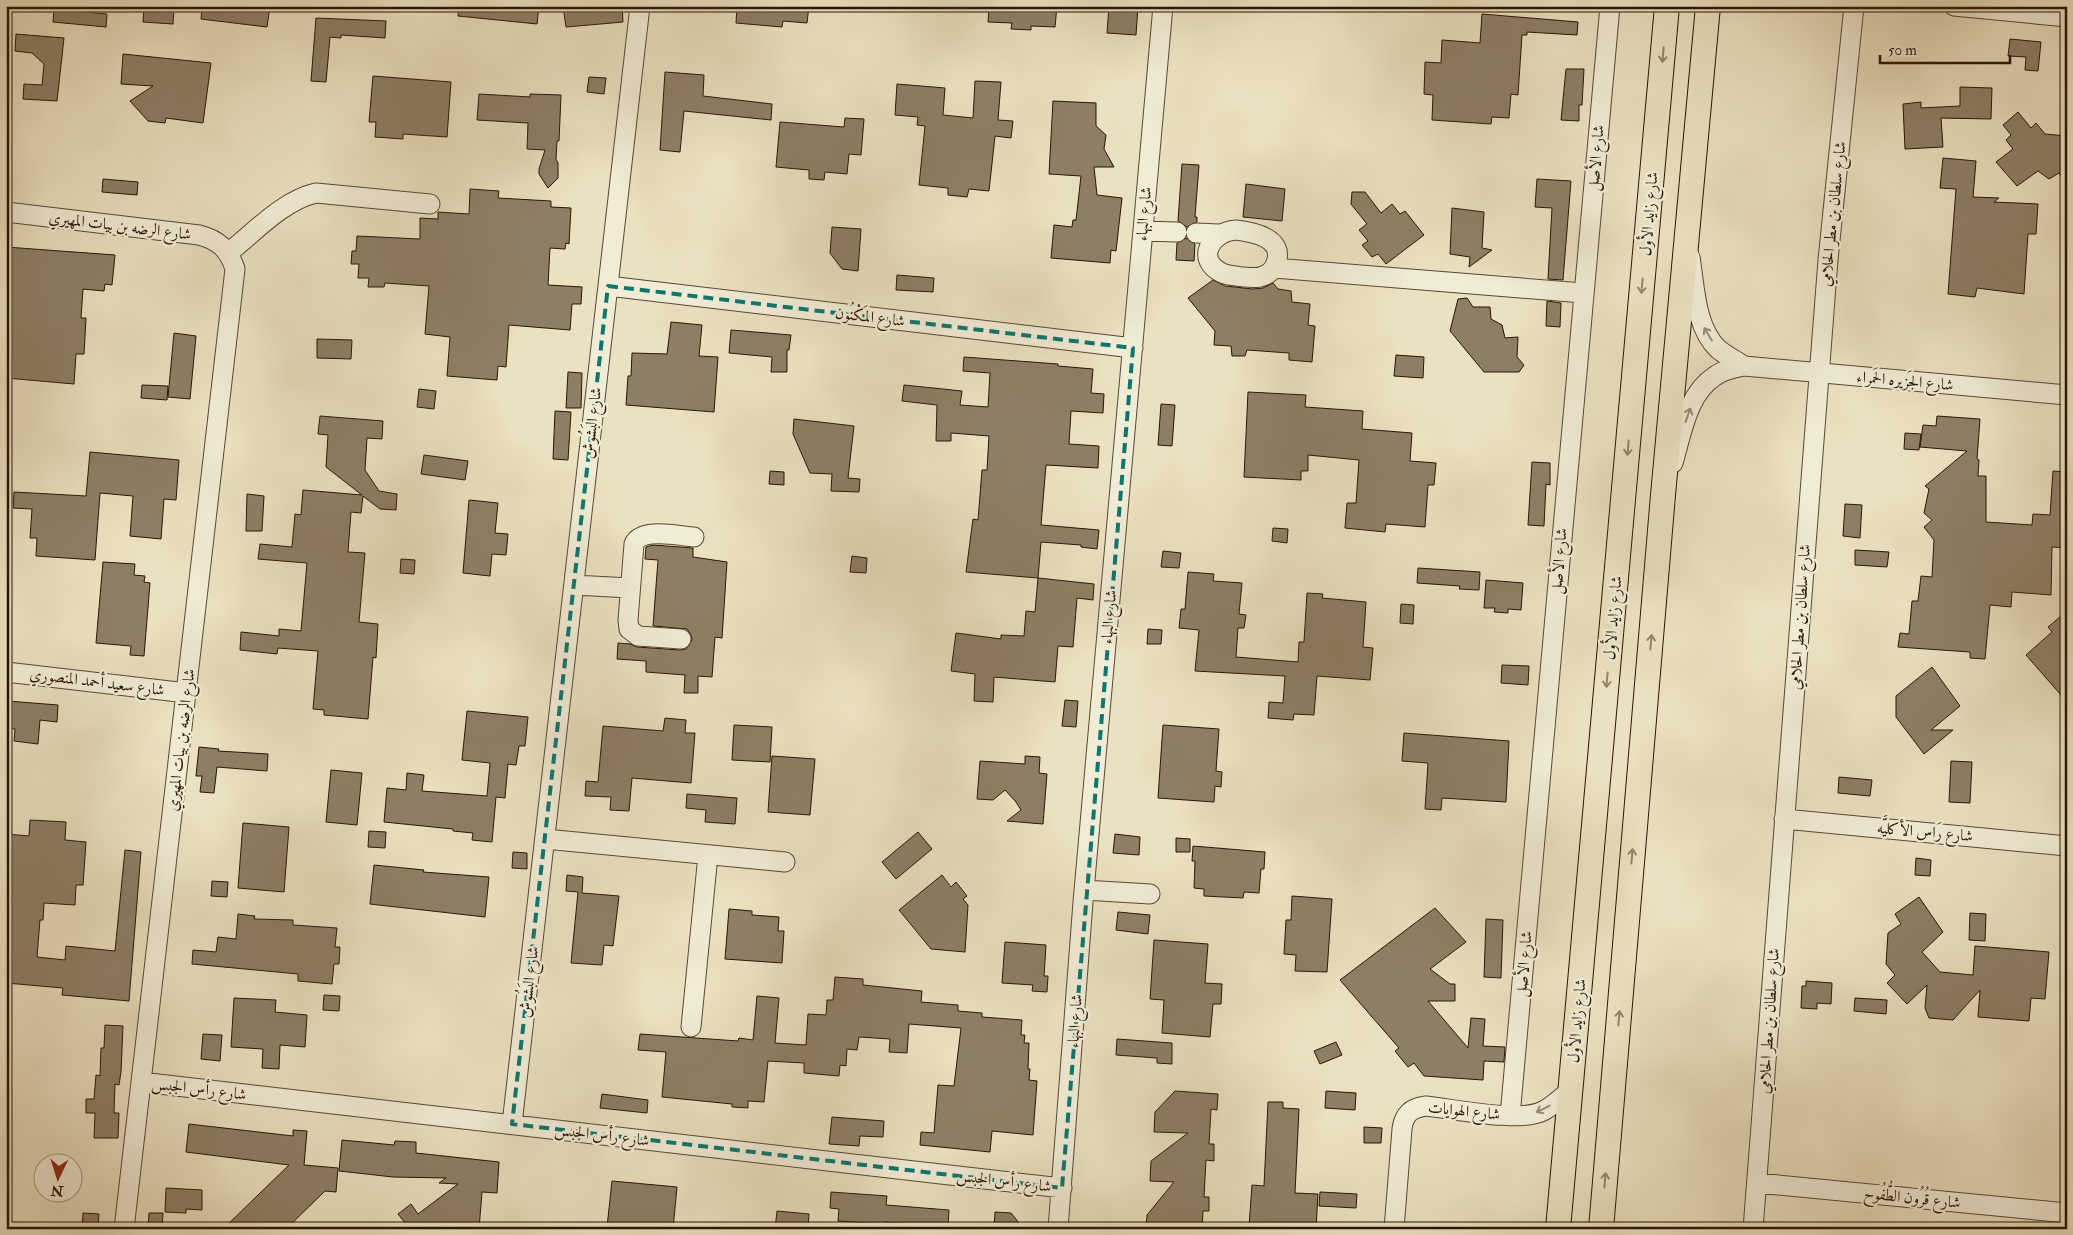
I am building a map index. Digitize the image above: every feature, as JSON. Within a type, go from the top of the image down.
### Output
[{"type":"main road","name":"شارع زايد الأول","points":[[1558,1229],[1667,6]]},
{"type":"main road","points":[[1601,1229],[1663,495],[1708,6]]},
{"type":"street","name":"شارع البَشُوش","points":[[512,1124],[640,6]]},
{"type":"street","name":"شارع البهاء","points":[[1058,1229],[1084,890],[1163,6]]},
{"type":"street","name":"شارع الأصل","points":[[1510,1116],[1610,6]]},
{"type":"street","name":"شارع سلطان بن مطر الحلامي","points":[[1753,1229],[1828,260],[1854,6]]},
{"type":"street","points":[[1954,6],[2067,17]]},
{"type":"street","points":[[228,253],[285,207],[307,195],[316,193],[430,204]]},
{"type":"street","name":"شارع الرضه بن بيات المهيري","points":[[6,212],[199,235],[216,241],[228,253],[235,269],[124,1229]]},
{"type":"street","points":[[1143,230],[1177,232]]},
{"type":"street","points":[[1196,233],[1219,234],[1236,230],[1254,232],[1267,238],[1276,248],[1277,262],[1274,268],[1264,276],[1256,278],[1228,275],[1219,271],[1211,263],[1209,251],[1214,238],[1219,234]]},
{"type":"street","name":"شارع الجَزيره الحَمراء","points":[[1687,238],[1703,326],[1718,349],[1744,366]]},
{"type":"street","points":[[1274,268],[1583,293]]},
{"type":"street","name":"شارع المَكْنُون","points":[[608,286],[1133,348]]},
{"type":"street","name":"شارع الجَزيره الحَمراء","points":[[1663,495],[1688,413],[1698,393],[1713,377],[1721,372],[1744,366],[2067,395]]},
{"type":"street","points":[[681,640],[638,636],[633,634],[628,624],[634,544],[640,537],[649,534],[694,537]]},
{"type":"street","points":[[574,585],[630,588]]},
{"type":"street","name":"شارع سعيد أحمد المنصوري","points":[[6,672],[187,693]]},
{"type":"street","name":"شارع رَاس الأكليَّه","points":[[1784,819],[2067,846]]},
{"type":"street","points":[[545,839],[785,862]]},
{"type":"street","points":[[691,1027],[708,855]]},
{"type":"street","points":[[1084,890],[1150,894]]},
{"type":"street","name":"شارع رأس الجبس","points":[[141,1082],[1062,1188]]},
{"type":"street","name":"شارع الهوايات","points":[[1394,1229],[1403,1120],[1408,1113],[1416,1107],[1426,1106],[1510,1116],[1527,1116],[1542,1112],[1571,1090]]},
{"type":"street","name":"شارع قُرُون الطُّفُوح","points":[[1758,1183],[2067,1213]]},
{"type":"highlighted area","points":[[608,286],[1133,348],[1062,1188],[512,1124]]},
{"type":"building","points":[[202,6],[270,6],[267,27],[201,19]]},
{"type":"building","points":[[459,6],[539,6],[537,24],[458,16]]},
{"type":"building","points":[[563,6],[622,6],[623,22],[566,27]]},
{"type":"building","points":[[737,6],[809,6],[807,23],[783,21],[782,27],[736,23]]},
{"type":"building","points":[[989,6],[1057,6],[1055,27],[1031,26],[1031,30],[1011,29],[1012,23],[988,22]]},
{"type":"building","points":[[1109,6],[1138,6],[1136,35],[1107,33]]},
{"type":"building","points":[[144,7],[174,9],[173,24],[143,22]]},
{"type":"building","points":[[54,9],[107,14],[106,27],[53,22]]},
{"type":"building","points":[[1482,14],[1578,22],[1577,35],[1527,32],[1527,35],[1522,35],[1518,95],[1511,94],[1509,118],[1492,117],[1491,124],[1432,120],[1433,95],[1424,94],[1425,62],[1441,63],[1442,40],[1480,43]]},
{"type":"building","points":[[316,18],[386,21],[385,38],[341,35],[341,38],[330,37],[326,82],[311,81]]},
{"type":"building","points":[[16,34],[64,38],[57,101],[23,99],[24,84],[42,85],[44,64],[32,53],[15,51]]},
{"type":"building","points":[[2010,39],[2041,42],[2038,71],[2025,70],[2026,57],[2008,56]]},
{"type":"building","points":[[123,54],[211,63],[203,123],[166,118],[165,123],[148,121],[130,101],[153,86],[121,84]]},
{"type":"building","points":[[1566,69],[1584,69],[1582,105],[1579,105],[1579,121],[1561,120]]},
{"type":"building","points":[[665,72],[704,75],[703,96],[772,104],[771,120],[684,111],[680,152],[660,150]]},
{"type":"building","points":[[373,76],[451,82],[447,137],[403,134],[403,139],[375,137],[376,122],[369,122]]},
{"type":"building","points":[[589,77],[606,78],[604,94],[587,92]]},
{"type":"building","points":[[975,81],[1001,82],[998,120],[1013,121],[1011,138],[995,136],[989,191],[969,189],[967,197],[948,195],[948,188],[919,185],[925,126],[917,125],[918,117],[895,115],[897,84],[945,88],[943,115],[973,118]]},
{"type":"building","points":[[1960,87],[1992,88],[1991,119],[1941,118],[1943,147],[1905,149],[1903,104],[1921,102],[1921,108],[1960,106]]},
{"type":"building","points":[[479,94],[530,97],[530,94],[561,95],[559,141],[557,141],[556,159],[558,163],[558,178],[548,188],[539,174],[545,150],[527,149],[528,123],[477,120]]},
{"type":"building","points":[[1053,101],[1096,103],[1096,126],[1106,135],[1104,149],[1114,167],[1094,167],[1097,195],[1122,198],[1116,251],[1111,250],[1110,263],[1051,258],[1054,225],[1072,227],[1073,220],[1076,220],[1081,176],[1049,174]]},
{"type":"building","points":[[2018,112],[2031,128],[2036,123],[2045,134],[2067,136],[2067,183],[2059,173],[2049,179],[2038,171],[2017,186],[1996,162],[2013,149],[2006,140],[2011,135],[2003,125]]},
{"type":"building","points":[[845,118],[864,119],[861,155],[849,154],[847,174],[825,172],[824,180],[809,179],[809,170],[776,167],[780,122],[844,127]]},
{"type":"building","points":[[1943,158],[1976,161],[1973,197],[1999,198],[1994,202],[2038,204],[2036,234],[2028,234],[2024,294],[1977,288],[1975,297],[1948,294],[1956,189],[1940,188]]},
{"type":"building","points":[[1182,164],[1199,165],[1195,217],[1197,217],[1197,222],[1187,227],[1178,221]]},
{"type":"building","points":[[103,179],[138,182],[137,195],[102,192]]},
{"type":"building","points":[[1537,179],[1571,181],[1563,280],[1548,279],[1552,208],[1535,207]]},
{"type":"building","points":[[1246,184],[1285,189],[1282,221],[1243,217]]},
{"type":"building","points":[[470,189],[499,191],[498,198],[551,201],[551,207],[571,208],[569,244],[566,243],[565,249],[550,248],[548,285],[582,287],[581,304],[572,304],[570,330],[509,325],[506,367],[498,366],[497,380],[447,376],[450,337],[425,334],[429,286],[385,283],[384,287],[368,287],[369,278],[358,278],[359,264],[351,264],[352,251],[356,251],[357,236],[420,239],[420,218],[438,219],[438,212],[469,214]]},
{"type":"building","points":[[1352,192],[1365,192],[1381,213],[1392,204],[1400,214],[1405,211],[1424,235],[1386,264],[1378,254],[1372,257],[1362,245],[1368,241],[1359,230],[1367,224],[1351,204]]},
{"type":"building","points":[[1452,208],[1484,212],[1482,248],[1492,250],[1469,267],[1470,257],[1450,254]]},
{"type":"building","points":[[832,227],[861,229],[858,271],[842,269],[830,253]]},
{"type":"building","points":[[1186,238],[1195,244],[1194,261],[1176,260],[1177,243]]},
{"type":"building","points":[[6,247],[115,255],[112,285],[105,284],[104,291],[83,289],[81,318],[86,318],[84,354],[76,354],[74,384],[6,378]]},
{"type":"building","points":[[897,275],[934,278],[933,292],[896,290]]},
{"type":"building","points":[[1213,280],[1225,286],[1253,289],[1263,288],[1273,283],[1278,289],[1291,291],[1292,302],[1310,304],[1308,325],[1315,326],[1312,362],[1289,360],[1289,353],[1247,350],[1245,356],[1232,356],[1231,346],[1214,345],[1215,331],[1188,298]]},
{"type":"building","points":[[1467,298],[1473,307],[1490,307],[1491,319],[1502,325],[1505,338],[1518,337],[1517,357],[1524,365],[1519,372],[1484,372],[1450,331],[1458,299]]},
{"type":"building","points":[[1547,301],[1561,303],[1560,327],[1546,326]]},
{"type":"building","points":[[671,322],[702,325],[699,356],[718,357],[714,412],[626,405],[628,376],[631,376],[632,353],[667,354]]},
{"type":"building","points":[[731,330],[791,335],[789,350],[787,350],[787,372],[771,372],[772,357],[729,353]]},
{"type":"building","points":[[174,333],[196,336],[190,399],[168,397]]},
{"type":"building","points":[[317,339],[352,340],[351,359],[317,358]]},
{"type":"building","points":[[1396,355],[1424,357],[1423,378],[1394,376]]},
{"type":"building","points":[[964,357],[1058,364],[1058,366],[1093,369],[1091,393],[1104,394],[1103,413],[1071,411],[1069,444],[1099,446],[1098,468],[1046,465],[1041,525],[1099,530],[1097,549],[1081,547],[1081,545],[1041,542],[1038,578],[966,572],[973,519],[978,520],[982,470],[987,470],[989,436],[951,433],[951,441],[936,441],[937,405],[902,401],[904,385],[962,391],[960,405],[988,407],[990,373],[963,371]]},
{"type":"building","points":[[568,372],[582,373],[581,408],[566,408]]},
{"type":"building","points":[[142,385],[168,386],[167,400],[141,398]]},
{"type":"building","points":[[419,389],[436,391],[434,409],[417,407]]},
{"type":"building","points":[[1248,392],[1306,395],[1305,407],[1363,411],[1362,429],[1412,433],[1410,461],[1436,463],[1434,485],[1428,485],[1425,527],[1386,524],[1385,532],[1345,528],[1347,503],[1356,503],[1359,460],[1308,455],[1308,471],[1301,471],[1301,480],[1244,477]]},
{"type":"building","points":[[1161,404],[1175,405],[1172,446],[1158,445]]},
{"type":"building","points":[[555,411],[571,412],[568,460],[553,459]]},
{"type":"building","points":[[320,416],[383,421],[382,439],[367,438],[365,470],[379,491],[397,494],[396,510],[380,509],[363,496],[361,513],[351,512],[348,552],[365,553],[359,622],[378,624],[376,658],[373,657],[368,719],[324,715],[324,710],[313,709],[318,651],[278,648],[277,654],[240,650],[241,632],[279,636],[279,629],[301,631],[307,563],[258,559],[260,544],[292,547],[295,514],[301,515],[303,490],[362,495],[326,467],[328,435],[318,434]]},
{"type":"building","points":[[1937,416],[1980,419],[1977,459],[1979,460],[1978,476],[1986,476],[1986,522],[2032,525],[2033,514],[2050,515],[2053,471],[2067,472],[2067,548],[2052,547],[2051,595],[2012,592],[2011,607],[1990,605],[1985,659],[1970,658],[1970,652],[1898,647],[1900,633],[1909,634],[1912,601],[1918,601],[1921,576],[1932,577],[1934,540],[1924,527],[1932,520],[1924,513],[1929,489],[1925,486],[1967,451],[1920,447],[1923,425],[1936,426]]},
{"type":"building","points":[[794,419],[854,426],[848,478],[860,479],[859,492],[831,491],[832,474],[810,473],[793,434]]},
{"type":"building","points":[[1905,433],[1921,434],[1919,450],[1904,449]]},
{"type":"building","points":[[90,452],[179,460],[176,500],[164,499],[161,539],[130,536],[133,496],[100,493],[95,560],[36,556],[37,538],[30,538],[32,509],[13,508],[14,492],[86,496]]},
{"type":"building","points":[[424,455],[468,461],[465,480],[421,474]]},
{"type":"building","points":[[1532,462],[1550,463],[1550,485],[1546,484],[1544,526],[1528,525]]},
{"type":"building","points":[[770,471],[784,472],[784,485],[769,484]]},
{"type":"building","points":[[247,494],[264,496],[262,531],[246,531]]},
{"type":"building","points":[[469,500],[498,503],[495,533],[508,534],[506,555],[492,554],[490,576],[463,573]]},
{"type":"building","points":[[1845,504],[1862,505],[1860,538],[1843,536]]},
{"type":"building","points":[[1273,528],[1288,529],[1287,543],[1272,541]]},
{"type":"building","points":[[653,545],[693,548],[693,557],[727,562],[722,638],[715,637],[712,677],[698,676],[698,693],[684,693],[685,675],[646,672],[646,661],[617,659],[618,643],[637,647],[680,650],[686,649],[692,640],[687,629],[653,626],[658,560],[645,559],[646,547]]},
{"type":"building","points":[[1855,550],[1889,552],[1887,567],[1855,565]]},
{"type":"building","points":[[1163,551],[1181,553],[1179,568],[1161,567]]},
{"type":"building","points":[[852,556],[867,558],[866,573],[850,572]]},
{"type":"building","points":[[401,559],[415,560],[414,574],[400,573]]},
{"type":"building","points":[[103,562],[135,564],[134,575],[145,576],[144,582],[150,583],[144,656],[130,655],[131,646],[96,643]]},
{"type":"building","points":[[1418,568],[1480,572],[1479,590],[1459,589],[1460,586],[1417,583]]},
{"type":"building","points":[[1188,572],[1214,574],[1213,581],[1242,583],[1239,614],[1246,615],[1244,628],[1238,628],[1236,657],[1298,662],[1299,642],[1304,642],[1307,593],[1323,594],[1322,598],[1366,602],[1363,647],[1373,648],[1370,680],[1317,676],[1314,715],[1294,714],[1293,720],[1268,718],[1269,702],[1283,703],[1285,676],[1195,671],[1199,630],[1179,628],[1181,609],[1185,609]]},
{"type":"building","points":[[1038,578],[1094,584],[1093,600],[1077,598],[1073,647],[1058,646],[1055,682],[994,677],[993,702],[974,701],[975,674],[951,671],[956,633],[1001,639],[1001,635],[1024,636],[1026,611],[1035,612]]},
{"type":"building","points":[[1486,580],[1523,583],[1521,610],[1508,609],[1508,613],[1494,612],[1495,608],[1484,608]]},
{"type":"building","points":[[1401,604],[1414,605],[1413,624],[1400,623]]},
{"type":"building","points":[[2067,611],[2067,702],[2026,655],[2052,632],[2048,627]]},
{"type":"building","points":[[1148,629],[1162,630],[1161,644],[1147,644]]},
{"type":"building","points":[[1502,665],[1529,666],[1528,685],[1501,683]]},
{"type":"building","points":[[1932,667],[1960,706],[1931,730],[1953,730],[1924,754],[1896,717],[1896,696]]},
{"type":"building","points":[[1065,700],[1078,701],[1076,727],[1062,726]]},
{"type":"building","points":[[8,701],[58,705],[57,722],[40,720],[38,744],[14,741],[15,729],[6,728]]},
{"type":"building","points":[[467,711],[528,717],[525,746],[519,746],[516,765],[508,764],[505,798],[496,797],[492,842],[472,840],[473,833],[453,831],[453,829],[384,822],[387,788],[406,790],[407,773],[424,775],[422,791],[487,796],[490,763],[462,760]]},
{"type":"building","points":[[665,718],[686,720],[685,733],[695,733],[691,783],[632,778],[629,811],[610,810],[611,797],[585,796],[586,781],[598,782],[603,726],[663,731]]},
{"type":"building","points":[[734,725],[772,727],[770,762],[732,760]]},
{"type":"building","points":[[1163,725],[1219,729],[1216,771],[1222,772],[1221,787],[1215,786],[1214,802],[1158,798]]},
{"type":"building","points":[[1404,733],[1509,741],[1506,802],[1442,798],[1441,810],[1425,809],[1428,763],[1402,761]]},
{"type":"building","points":[[199,747],[219,749],[218,751],[268,754],[267,771],[217,767],[214,793],[200,792],[202,776],[196,776]]},
{"type":"building","points":[[772,756],[815,759],[810,815],[768,812]]},
{"type":"building","points":[[1025,756],[1040,757],[1039,773],[1047,774],[1043,824],[1007,821],[1021,810],[1005,790],[993,800],[977,799],[980,761],[1025,764]]},
{"type":"building","points":[[1951,761],[1972,762],[1970,803],[1949,802]]},
{"type":"building","points":[[331,770],[362,773],[357,825],[326,822]]},
{"type":"building","points":[[1839,777],[1872,780],[1870,796],[1838,793]]},
{"type":"building","points":[[687,794],[737,798],[735,824],[705,822],[706,810],[686,808]]},
{"type":"building","points":[[30,820],[66,822],[65,840],[86,842],[83,885],[76,885],[75,905],[44,903],[43,920],[40,920],[37,957],[65,960],[66,946],[115,951],[125,850],[141,852],[129,1001],[62,995],[63,988],[6,983],[6,834],[29,836]]},
{"type":"building","points":[[243,823],[289,827],[284,892],[238,888]]},
{"type":"building","points":[[369,831],[386,832],[385,848],[368,847]]},
{"type":"building","points":[[918,832],[932,849],[896,879],[882,862]]},
{"type":"building","points":[[1115,834],[1140,837],[1139,855],[1113,853]]},
{"type":"building","points":[[1176,838],[1190,839],[1190,852],[1176,852]]},
{"type":"building","points":[[1193,846],[1265,852],[1259,893],[1244,892],[1243,898],[1204,896],[1204,889],[1194,888],[1195,861],[1192,861]]},
{"type":"building","points":[[513,852],[527,853],[527,869],[512,868]]},
{"type":"building","points":[[1916,858],[1931,860],[1930,876],[1915,875]]},
{"type":"building","points":[[374,865],[424,870],[423,872],[489,877],[485,917],[370,904]]},
{"type":"building","points":[[567,875],[583,877],[582,893],[619,896],[613,946],[604,945],[602,965],[571,963],[578,892],[566,891]]},
{"type":"building","points":[[942,875],[951,887],[956,882],[967,896],[963,899],[968,905],[965,952],[931,949],[899,910]]},
{"type":"building","points":[[212,881],[228,882],[227,897],[211,896]]},
{"type":"building","points":[[1292,896],[1332,899],[1327,972],[1295,971],[1296,955],[1284,954],[1286,920],[1291,920]]},
{"type":"building","points":[[1919,897],[1943,932],[1922,952],[1940,972],[1973,975],[1975,946],[2049,952],[2045,999],[2031,998],[2029,1021],[1978,1017],[1980,990],[1953,1020],[1929,1018],[1925,1008],[1927,985],[1907,1004],[1887,983],[1895,975],[1886,964],[1888,933],[1901,924],[1895,914]]},
{"type":"building","points":[[1435,908],[1466,942],[1430,969],[1450,984],[1455,984],[1455,1001],[1428,1001],[1468,1048],[1471,1018],[1485,1019],[1483,1046],[1505,1047],[1504,1062],[1484,1061],[1483,1080],[1424,1076],[1414,1063],[1408,1067],[1395,1051],[1399,1048],[1340,980]]},
{"type":"building","points":[[729,909],[752,911],[752,915],[779,917],[778,931],[784,931],[782,963],[725,959]]},
{"type":"building","points":[[1118,912],[1150,915],[1148,934],[1116,930]]},
{"type":"building","points":[[1970,913],[1986,914],[1985,941],[1969,940]]},
{"type":"building","points":[[238,914],[255,916],[254,919],[293,920],[293,925],[337,928],[335,947],[340,947],[339,964],[334,964],[332,984],[298,981],[298,974],[192,964],[193,950],[216,952],[218,937],[236,939]]},
{"type":"building","points":[[1486,919],[1503,920],[1501,978],[1484,977]]},
{"type":"building","points":[[1154,940],[1208,944],[1205,983],[1222,984],[1221,1004],[1213,1004],[1210,1037],[1162,1033],[1164,1000],[1150,999]]},
{"type":"building","points":[[1005,942],[1046,945],[1044,976],[1048,976],[1047,992],[1032,991],[1033,985],[1002,983]]},
{"type":"building","points":[[835,977],[863,979],[863,985],[922,991],[921,1002],[958,1005],[958,1011],[982,1013],[982,1017],[1022,1020],[1021,1035],[1025,1035],[1024,1043],[1029,1043],[1029,1080],[1037,1081],[1033,1135],[992,1131],[990,1152],[920,1145],[921,1132],[934,1133],[938,1085],[954,1086],[961,1028],[909,1024],[907,1053],[889,1052],[890,1039],[859,1037],[857,1050],[847,1049],[846,1066],[840,1065],[839,1076],[804,1073],[804,1063],[768,1061],[764,1102],[748,1101],[748,1108],[732,1107],[732,1104],[662,1097],[666,1052],[638,1050],[640,1034],[738,1041],[739,1038],[753,1040],[757,996],[779,998],[775,1043],[806,1045],[808,1014],[826,1015],[827,1000],[833,1000]]},
{"type":"building","points":[[1806,981],[1832,983],[1831,1004],[1817,1003],[1817,1009],[1801,1008],[1802,986],[1806,986]]},
{"type":"building","points":[[324,995],[340,996],[339,1011],[323,1010]]},
{"type":"building","points":[[234,998],[276,1000],[275,1012],[307,1015],[305,1047],[280,1045],[279,1069],[262,1068],[263,1049],[231,1047]]},
{"type":"building","points":[[1855,998],[1887,1000],[1886,1014],[1854,1011]]},
{"type":"building","points":[[105,1025],[123,1026],[121,1072],[119,1085],[115,1084],[114,1113],[119,1113],[118,1138],[94,1138],[95,1113],[86,1113],[86,1099],[94,1099],[96,1075],[100,1076],[101,1048],[104,1048]]},
{"type":"building","points":[[203,1034],[222,1035],[220,1061],[201,1059]]},
{"type":"building","points":[[1117,1039],[1172,1043],[1172,1064],[1157,1063],[1157,1058],[1116,1055]]},
{"type":"building","points":[[1336,1042],[1342,1055],[1320,1064],[1314,1051]]},
{"type":"building","points":[[1175,1091],[1218,1094],[1217,1110],[1211,1109],[1209,1144],[1214,1144],[1214,1161],[1206,1160],[1204,1197],[1209,1197],[1209,1211],[1203,1211],[1202,1229],[1146,1229],[1147,1215],[1174,1182],[1150,1181],[1151,1161],[1188,1133],[1154,1132],[1155,1112]]},
{"type":"building","points":[[1326,1091],[1356,1093],[1355,1110],[1325,1108]]},
{"type":"building","points":[[602,1094],[648,1100],[647,1113],[600,1108]]},
{"type":"building","points":[[1268,1102],[1283,1102],[1283,1108],[1299,1109],[1295,1193],[1318,1194],[1316,1229],[1270,1229],[1249,1226],[1252,1185],[1264,1186]]},
{"type":"building","points":[[832,1117],[884,1121],[883,1137],[860,1136],[859,1146],[829,1144]]},
{"type":"building","points":[[189,1124],[293,1136],[293,1130],[307,1131],[304,1165],[338,1168],[336,1192],[325,1191],[286,1229],[223,1229],[289,1165],[186,1152]]},
{"type":"building","points":[[1364,1127],[1382,1128],[1381,1143],[1364,1143]]},
{"type":"building","points":[[342,1140],[394,1145],[395,1141],[416,1142],[416,1153],[499,1162],[497,1193],[482,1192],[479,1229],[399,1229],[406,1224],[398,1214],[411,1204],[418,1214],[458,1184],[439,1183],[446,1178],[393,1177],[339,1171]]},
{"type":"building","points":[[612,1181],[677,1187],[673,1229],[607,1227]]},
{"type":"building","points":[[166,1188],[202,1190],[202,1210],[186,1209],[186,1213],[165,1212]]},
{"type":"building","points":[[831,1192],[887,1196],[886,1205],[949,1210],[948,1227],[885,1222],[885,1224],[838,1221],[839,1209],[830,1208]]},
{"type":"building","points":[[1320,1192],[1357,1194],[1356,1208],[1319,1206]]},
{"type":"building","points":[[777,1211],[809,1214],[808,1229],[775,1229]]},
{"type":"building","points":[[995,1212],[1011,1213],[1024,1229],[994,1229]]},
{"type":"building","points":[[83,1213],[99,1214],[98,1229],[82,1229]]},
{"type":"building","points":[[149,1213],[163,1213],[162,1229],[148,1229]]}]
